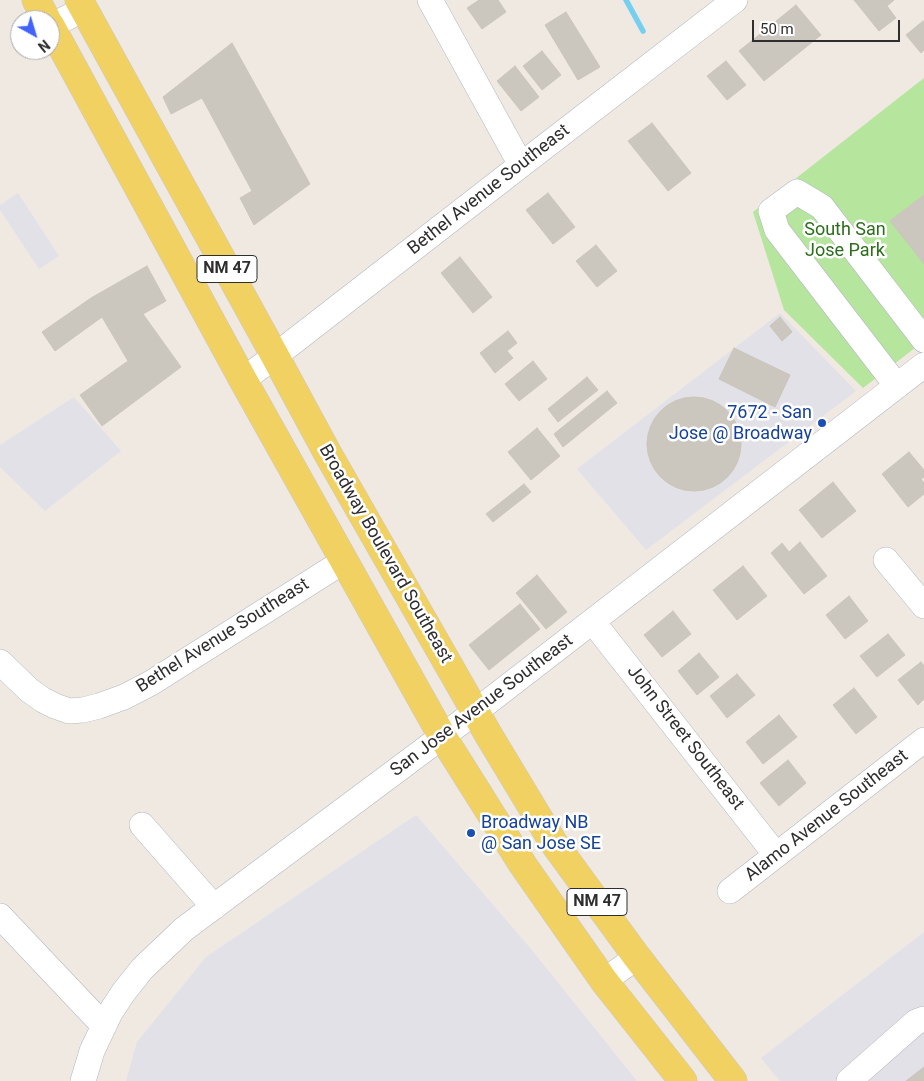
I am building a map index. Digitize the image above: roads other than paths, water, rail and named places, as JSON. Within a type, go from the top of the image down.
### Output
[{"type":"main road","name":"Broadway Boulevard Southeast","points":[[81,4],[276,356],[328,454],[475,712],[553,842],[637,957],[733,1081]]},
{"type":"main road","name":"NM 47","points":[[60,43],[243,380],[442,736],[523,865],[604,981],[683,1081]]},
{"type":"street","points":[[430,0],[521,165]]},
{"type":"street","name":"Bethel Avenue Southeast","points":[[243,380],[735,0]]},
{"type":"street","points":[[60,18],[81,4]]},
{"type":"street","points":[[896,386],[777,230],[771,211],[797,192],[822,207],[924,340]]},
{"type":"street","name":"San Jose Avenue Southeast","points":[[83,1081],[92,1051],[110,1013],[123,993],[142,969],[184,929],[475,712],[924,365]]},
{"type":"street","points":[[886,560],[924,606]]},
{"type":"street","name":"Bethel Avenue Southeast","points":[[0,662],[29,690],[55,706],[69,710],[83,710],[99,706],[124,697],[151,683],[344,561]]},
{"type":"street","name":"John Street Southeast","points":[[593,622],[776,855]]},
{"type":"street","name":"Alamo Avenue Southeast","points":[[730,891],[924,740]]},
{"type":"street","points":[[142,825],[214,907]]},
{"type":"street","points":[[0,916],[104,1026]]},
{"type":"street","points":[[604,981],[637,957]]},
{"type":"street","points":[[849,1081],[916,1022],[924,1018]]},
{"type":"waterway","points":[[626,0],[643,31]]},
{"type":"place","name":"7672 - San Jose @ Broadway","points":[[822,423]]},
{"type":"place","name":"Broadway NB @ San Jose SE","points":[[471,833]]},
{"type":"park label","name":"South San Jose Park","points":[[845,240]]}]
